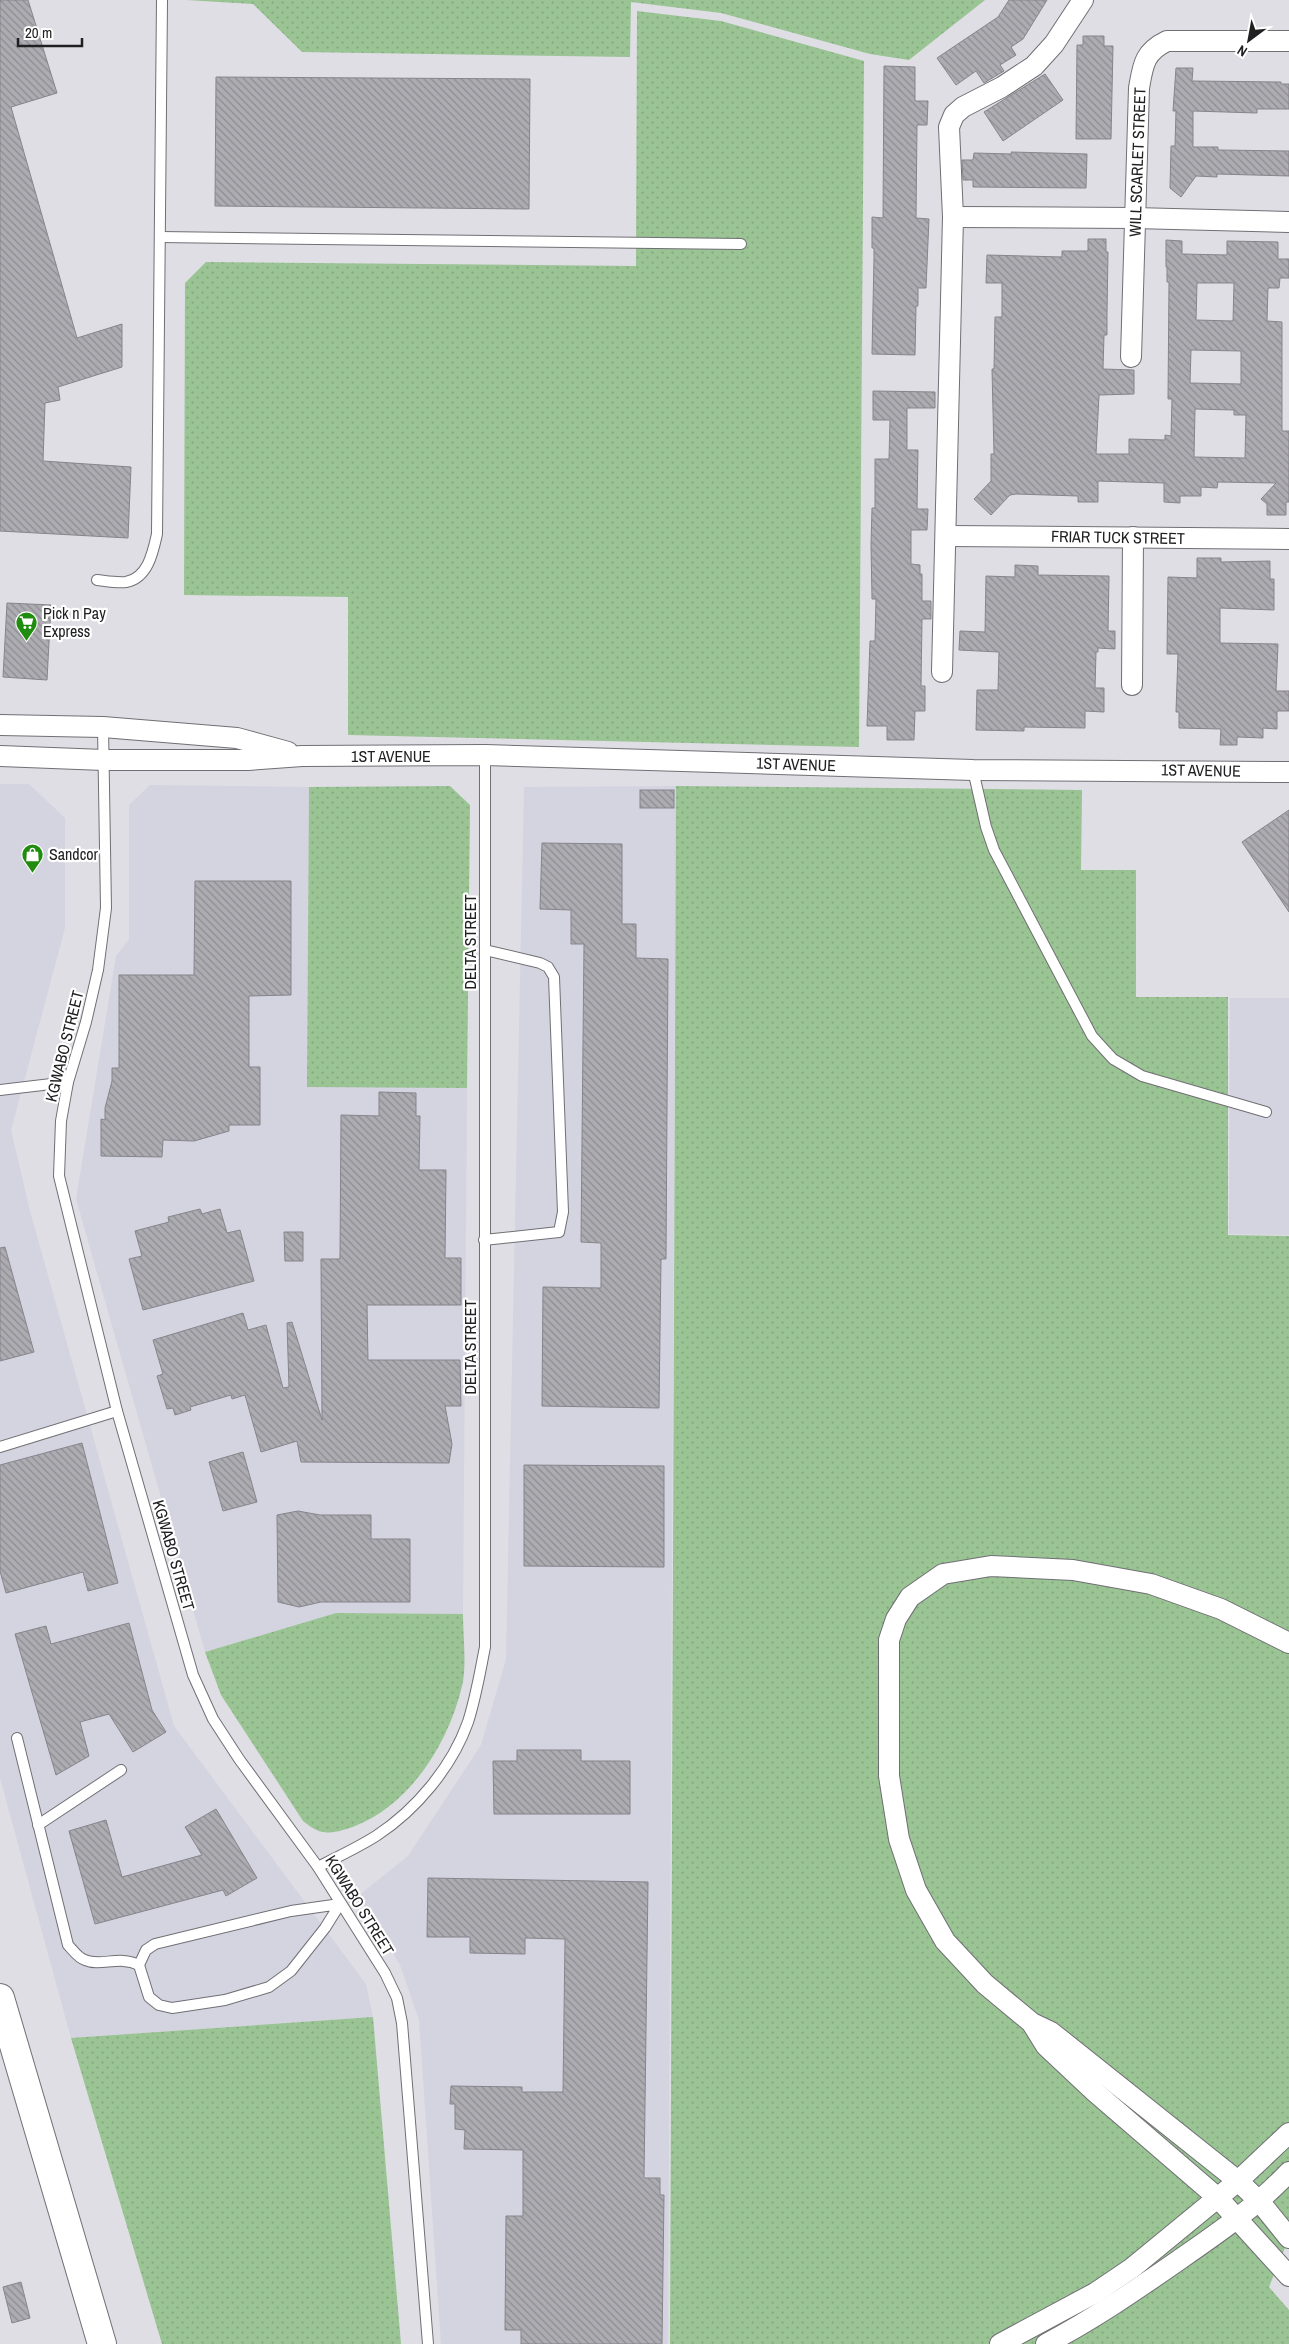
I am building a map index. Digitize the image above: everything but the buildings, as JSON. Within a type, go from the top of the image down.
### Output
[{"type":"main road","points":[[0,1998],[102,2344]]},
{"type":"street","points":[[942,672],[953,217],[948,127],[954,115],[963,107],[1002,88],[1034,66],[1054,44],[1083,0]]},
{"type":"street","name":"WILL SCARLET STREET","points":[[1131,356],[1139,88],[1146,57],[1154,47],[1167,41],[1289,40]]},
{"type":"street","points":[[953,217],[1134,218],[1289,222]]},
{"type":"street","name":"FRIAR TUCK STREET","points":[[946,536],[1289,539]]},
{"type":"street","points":[[1132,685],[1133,537]]},
{"type":"street","name":"1ST AVENUE","points":[[0,725],[103,727],[237,738],[302,756]]},
{"type":"street","name":"1ST AVENUE","points":[[0,756],[104,760],[248,760],[302,756],[485,755],[973,770],[1289,772]]},
{"type":"street","points":[[1289,1643],[1221,1609],[1151,1584],[1073,1570],[991,1566],[943,1574],[910,1596],[896,1619],[889,1640],[889,1776],[899,1838],[916,1890],[945,1941],[984,1984],[1032,2023],[1051,2032],[1238,2181],[1260,2202],[1289,2238]]},
{"type":"street","points":[[1032,2023],[1046,2046],[1218,2198],[1289,2276]]},
{"type":"street","points":[[1000,2344],[1095,2294],[1132,2268],[1238,2181],[1289,2134]]},
{"type":"street","points":[[1046,2344],[1144,2284],[1239,2219],[1260,2202],[1289,2172]]},
{"type":"lane","points":[[97,580],[127,582],[143,572],[152,557],[157,534],[162,0]]},
{"type":"lane","points":[[160,237],[741,244]]},
{"type":"lane","name":"KGWABO STREET","points":[[103,727],[106,908],[98,970],[86,1022],[68,1082],[61,1122],[60,1176],[117,1411],[193,1674],[213,1719],[239,1759],[318,1866],[340,1904],[385,1973],[397,1998],[402,2023],[428,2344]]},
{"type":"lane","name":"DELTA STREET","points":[[318,1866],[377,1836],[412,1807],[438,1777],[458,1745],[468,1722],[485,1647],[485,755]]},
{"type":"lane","points":[[973,770],[984,819],[994,850],[1092,1036],[1113,1059],[1142,1076],[1266,1112]]},
{"type":"lane","points":[[484,1240],[559,1232],[564,1212],[554,977],[548,967],[540,963],[485,950]]},
{"type":"lane","points":[[0,1090],[68,1082]]},
{"type":"lane","points":[[0,1447],[117,1411]]},
{"type":"lane","points":[[18,1738],[68,1945],[80,1958],[88,1962],[130,1960],[140,1965]]},
{"type":"lane","points":[[38,1825],[122,1770]]},
{"type":"lane","points":[[340,1904],[325,1928],[291,1970],[269,1987],[225,2000],[172,2008],[160,2005],[149,1997],[140,1965],[146,1950],[155,1944],[291,1911],[340,1904]]},
{"type":"shaded area","points":[[0,784],[29,784],[65,818],[65,928],[11,1130],[30,1211],[174,1726],[366,1984],[373,2017],[71,2038],[0,1778]]},
{"type":"shaded area","points":[[150,785],[309,787],[307,1086],[467,1088],[463,1614],[336,1613],[205,1652],[76,1199],[116,956],[129,939],[129,805]]},
{"type":"shaded area","points":[[676,786],[668,2344],[441,2344],[419,2020],[400,1965],[358,1896],[408,1856],[481,1745],[506,1659],[524,787]]},
{"type":"shaded area","points":[[1230,998],[1289,998],[1289,1235],[1229,1234]]},
{"type":"green space","points":[[186,0],[985,0],[909,60],[870,54],[721,13],[631,2],[630,57],[302,52],[253,4]]},
{"type":"green space","points":[[637,11],[721,21],[864,61],[859,747],[348,735],[348,597],[184,595],[185,283],[206,262],[636,266]]},
{"type":"green space","points":[[450,786],[470,805],[467,1088],[307,1087],[309,787]]},
{"type":"green space","points":[[676,786],[1082,790],[1081,870],[1136,870],[1136,997],[1228,997],[1228,1235],[1289,1236],[1289,2238],[1269,2287],[1289,2310],[1289,2344],[670,2344]]},
{"type":"green space","points":[[336,1613],[463,1614],[464,1669],[462,1686],[448,1728],[425,1769],[410,1787],[394,1803],[375,1816],[351,1828],[324,1832],[303,1821],[221,1695],[205,1652]]},
{"type":"green space","points":[[373,2017],[401,2344],[162,2344],[71,2038]]},
{"type":"place","name":"Pick n Pay Express","points":[[27,641]]},
{"type":"place","name":"Sandcor","points":[[33,873]]}]
